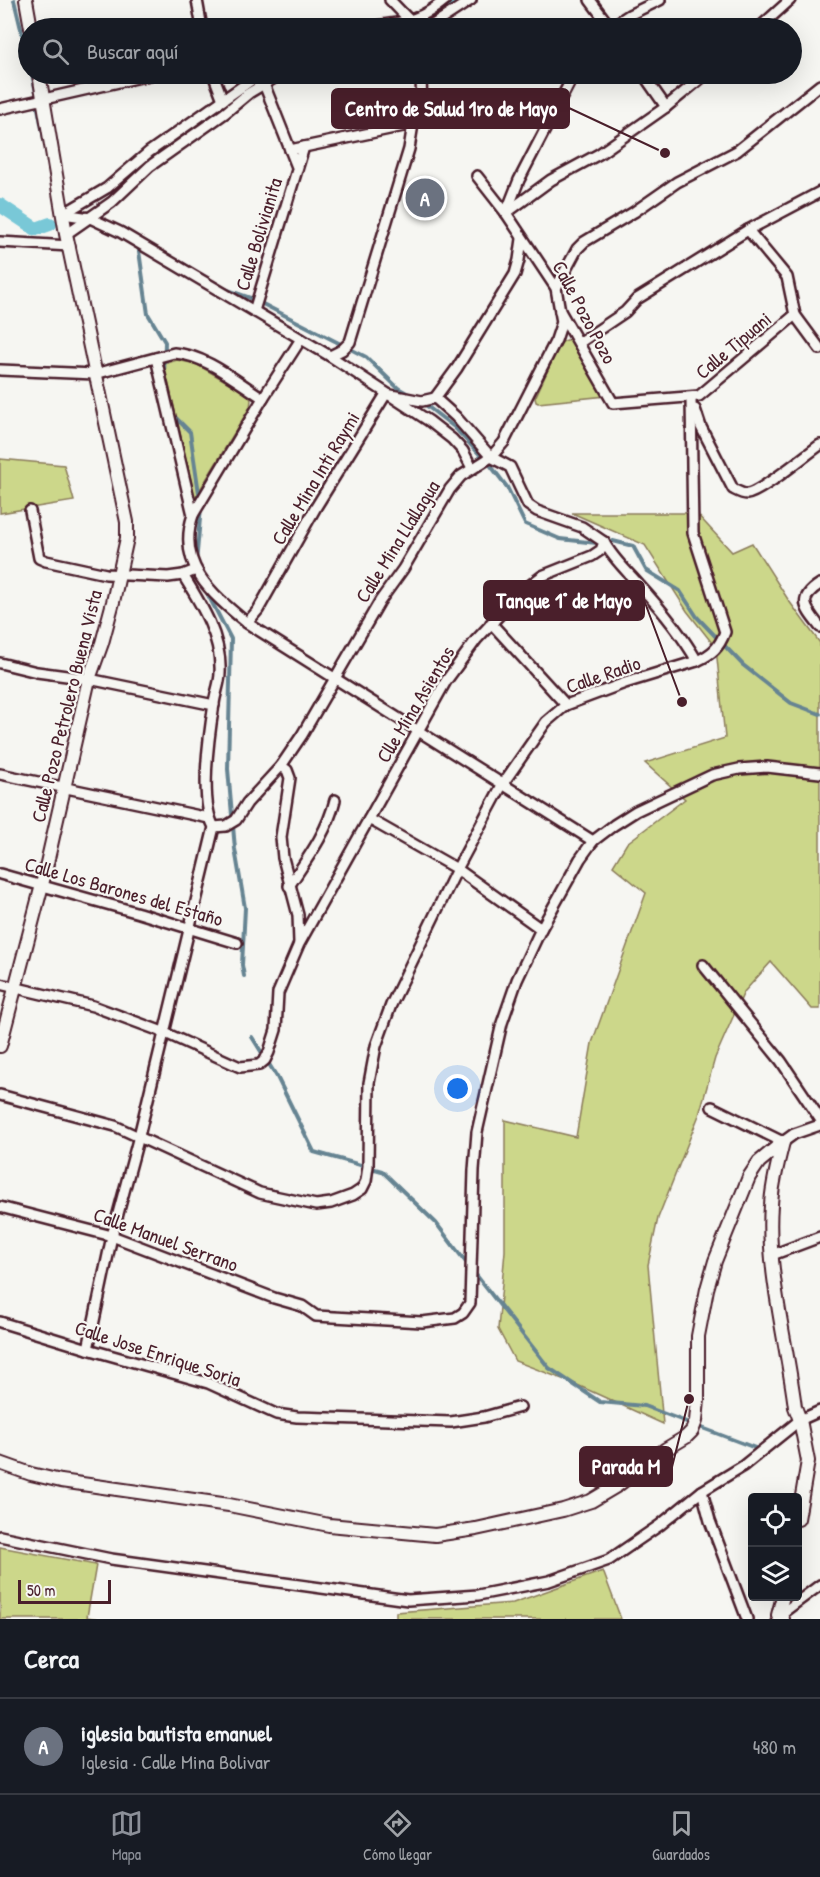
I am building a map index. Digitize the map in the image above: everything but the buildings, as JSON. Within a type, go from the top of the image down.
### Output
[{"type":"street","points":[[26,0],[29,18]]},
{"type":"street","points":[[197,0],[200,18]]},
{"type":"street","points":[[390,0],[407,18]]},
{"type":"street","points":[[424,18],[445,0]]},
{"type":"street","points":[[443,18],[471,0]]},
{"type":"street","points":[[590,0],[603,18]]},
{"type":"street","points":[[624,18],[660,0]]},
{"type":"street","points":[[770,18],[790,0]]},
{"type":"street","name":"Calle Pozo Petrolero Buena Vista","points":[[0,1046],[42,885],[89,679],[102,643],[127,538],[127,522],[68,240],[41,84]]},
{"type":"street","points":[[0,109],[110,84]]},
{"type":"street","points":[[217,84],[223,100]]},
{"type":"street","points":[[63,214],[107,188],[149,152],[246,84]]},
{"type":"street","points":[[0,242],[68,240],[150,166],[264,84]]},
{"type":"street","name":"Calle Bolivianita","points":[[264,84],[297,168]]},
{"type":"street","points":[[330,356],[342,350],[350,342],[409,149],[413,124],[422,114],[421,84]]},
{"type":"street","points":[[506,213],[519,180],[569,84]]},
{"type":"street","points":[[650,84],[666,107]]},
{"type":"street","points":[[506,213],[551,180],[599,154],[666,107],[694,84]]},
{"type":"street","points":[[556,288],[577,249],[584,242],[634,212],[677,182],[737,151],[820,85]]},
{"type":"street","points":[[290,150],[413,124]]},
{"type":"street","name":"Calle Bolivianita","points":[[254,311],[304,147]]},
{"type":"street","name":"Calle Pozo Pozo","points":[[477,176],[506,213],[556,288],[560,311],[613,403],[691,398]]},
{"type":"street","points":[[579,343],[625,312],[638,299],[748,230],[820,192]]},
{"type":"street","points":[[63,214],[90,218],[120,232],[330,356],[429,421],[463,451],[472,468]]},
{"type":"street","points":[[748,230],[788,277],[795,315],[820,349]]},
{"type":"street","points":[[386,394],[422,401],[435,398],[457,368],[514,274],[522,239]]},
{"type":"street","name":"Calle Mina Llallagua","points":[[211,823],[226,826],[236,820],[247,803],[281,766],[450,489],[461,476],[491,457],[511,432],[556,340],[562,322],[560,311]]},
{"type":"street","name":"Calle Tipuani","points":[[691,398],[707,391],[795,315]]},
{"type":"street","points":[[301,339],[193,515],[188,528],[187,541],[196,570],[214,596],[248,623],[593,842]]},
{"type":"street","points":[[0,370],[95,374],[174,353],[193,356],[263,398]]},
{"type":"street","points":[[156,358],[193,515]]},
{"type":"street","name":"Calle Mina Inti Raymi","points":[[248,623],[258,610],[316,507],[386,394]]},
{"type":"street","points":[[435,398],[456,417],[491,457],[510,467],[528,505],[537,511],[582,527],[604,542],[611,555],[671,622],[697,661]]},
{"type":"street","points":[[691,398],[701,427],[733,489],[738,492],[748,494],[759,488],[820,445]]},
{"type":"street","name":"Calle Radio","points":[[140,1136],[260,1193],[290,1201],[324,1204],[354,1195],[362,1189],[369,1166],[369,1083],[376,1046],[391,1005],[457,869],[502,785],[546,722],[566,705],[625,683],[697,661],[711,655],[720,645],[725,632],[693,533],[691,398]]},
{"type":"street","points":[[30,511],[39,558],[46,561],[106,574],[168,576],[183,575],[196,570]]},
{"type":"street","name":"Clle Mina Asientos","points":[[163,1032],[240,1067],[259,1065],[265,1060],[276,1030],[278,993],[299,944],[457,664],[491,623],[533,582],[592,556],[601,550],[604,542]]},
{"type":"street","points":[[88,1349],[112,1236],[140,1136],[189,928],[211,823],[206,808],[206,789],[214,705],[220,673],[216,643],[208,619],[183,575]]},
{"type":"street","points":[[820,584],[810,590],[805,608],[820,627]]},
{"type":"street","points":[[491,623],[566,705]]},
{"type":"street","points":[[0,663],[214,705]]},
{"type":"street","points":[[281,766],[287,770],[290,778],[281,837],[289,886],[298,915],[299,944]]},
{"type":"street","points":[[369,819],[457,869],[542,928],[580,859],[593,842],[636,812],[712,775],[739,769],[767,767],[820,773]]},
{"type":"street","points":[[0,774],[211,823]]},
{"type":"street","points":[[289,886],[318,843],[335,800]]},
{"type":"street","name":"Calle Los Barones del Estaño","points":[[0,874],[237,943]]},
{"type":"street","name":"Calle Manuel Serrano","points":[[0,1207],[112,1236],[274,1298],[302,1306],[316,1316],[422,1322],[455,1318],[470,1303],[474,1170],[479,1122],[502,1023],[517,980],[542,928]]},
{"type":"street","points":[[703,965],[781,1061],[820,1119]]},
{"type":"street","points":[[0,984],[93,1006],[163,1032]]},
{"type":"street","points":[[0,1095],[82,1116],[140,1136]]},
{"type":"street","points":[[712,1107],[783,1142]]},
{"type":"street","points":[[0,1463],[61,1481],[230,1504],[329,1526],[435,1535],[509,1522],[591,1501],[618,1485],[692,1431],[696,1421],[698,1400],[698,1336],[706,1289],[749,1177],[759,1162],[783,1142],[794,1134],[820,1125]]},
{"type":"street","points":[[783,1142],[773,1182],[772,1255],[795,1407],[800,1420],[808,1461],[802,1496]]},
{"type":"street","points":[[772,1255],[820,1237]]},
{"type":"street","name":"Calle Jose Enrique Soria","points":[[0,1322],[208,1383],[276,1414],[297,1417],[451,1422],[484,1417],[520,1407]]},
{"type":"street","points":[[0,1536],[111,1559],[408,1600],[478,1595],[549,1581],[609,1560],[660,1525],[702,1491],[743,1466],[800,1420],[820,1411]]},
{"type":"street","points":[[702,1491],[710,1521],[747,1619]]},
{"type":"street","points":[[779,1618],[820,1585]]},
{"type":"street","points":[[779,1618],[782,1601]]},
{"type":"green space","points":[[573,338],[606,396],[536,402],[535,398],[560,344]]},
{"type":"green space","points":[[177,360],[196,364],[248,394],[251,400],[250,407],[195,498],[164,364]]},
{"type":"green space","points":[[0,459],[64,465],[74,501],[0,513]]},
{"type":"green space","points":[[572,513],[696,513],[732,552],[752,543],[789,601],[820,643],[820,1009],[812,1009],[771,962],[744,992],[715,1058],[699,1115],[658,1218],[648,1265],[663,1424],[573,1383],[515,1361],[498,1329],[505,1251],[505,1120],[576,1137],[592,1043],[646,893],[613,866],[627,843],[685,799],[645,763],[725,738],[716,648],[687,611],[645,545]]},
{"type":"green space","points":[[0,1547],[96,1565],[87,1617],[100,1619],[0,1619]]},
{"type":"green space","points":[[603,1571],[621,1619],[396,1619],[396,1612],[513,1603]]},
{"type":"waterway","points":[[14,0],[18,18]]},
{"type":"waterway","points":[[434,18],[457,0]]},
{"type":"waterway","points":[[34,84],[36,92]]},
{"type":"waterway","points":[[38,108],[54,190]]},
{"type":"waterway","points":[[0,205],[36,229],[50,224]]},
{"type":"waterway","points":[[137,237],[148,314],[165,342],[164,376]]},
{"type":"waterway","points":[[137,237],[190,268]]},
{"type":"waterway","points":[[222,288],[253,299],[366,357],[398,388],[412,396]]},
{"type":"waterway","points":[[423,403],[454,427],[482,457]]},
{"type":"waterway","points":[[172,414],[190,432],[200,500]]},
{"type":"waterway","points":[[491,466],[507,487],[525,524],[560,539],[597,543]]},
{"type":"waterway","points":[[196,563],[201,507]]},
{"type":"waterway","points":[[613,541],[633,546],[646,570],[680,591],[697,617],[743,665],[791,703],[820,714]]},
{"type":"waterway","points":[[205,589],[231,639],[228,769],[235,849],[245,908],[242,965],[244,976]]},
{"type":"waterway","points":[[252,1037],[277,1077],[314,1152],[382,1171],[436,1223],[468,1265]]},
{"type":"waterway","points":[[473,1271],[549,1368],[600,1402],[644,1406],[758,1449]]},
{"type":"place","name":"Centro de Salud 1ro de Mayo","points":[[665,153]]},
{"type":"place","name":"iglesia bautista emanuel","points":[[425,198]]},
{"type":"place","name":"Tanque 1° de Mayo","points":[[682,702]]},
{"type":"place","name":"Parada M","points":[[689,1399]]}]
